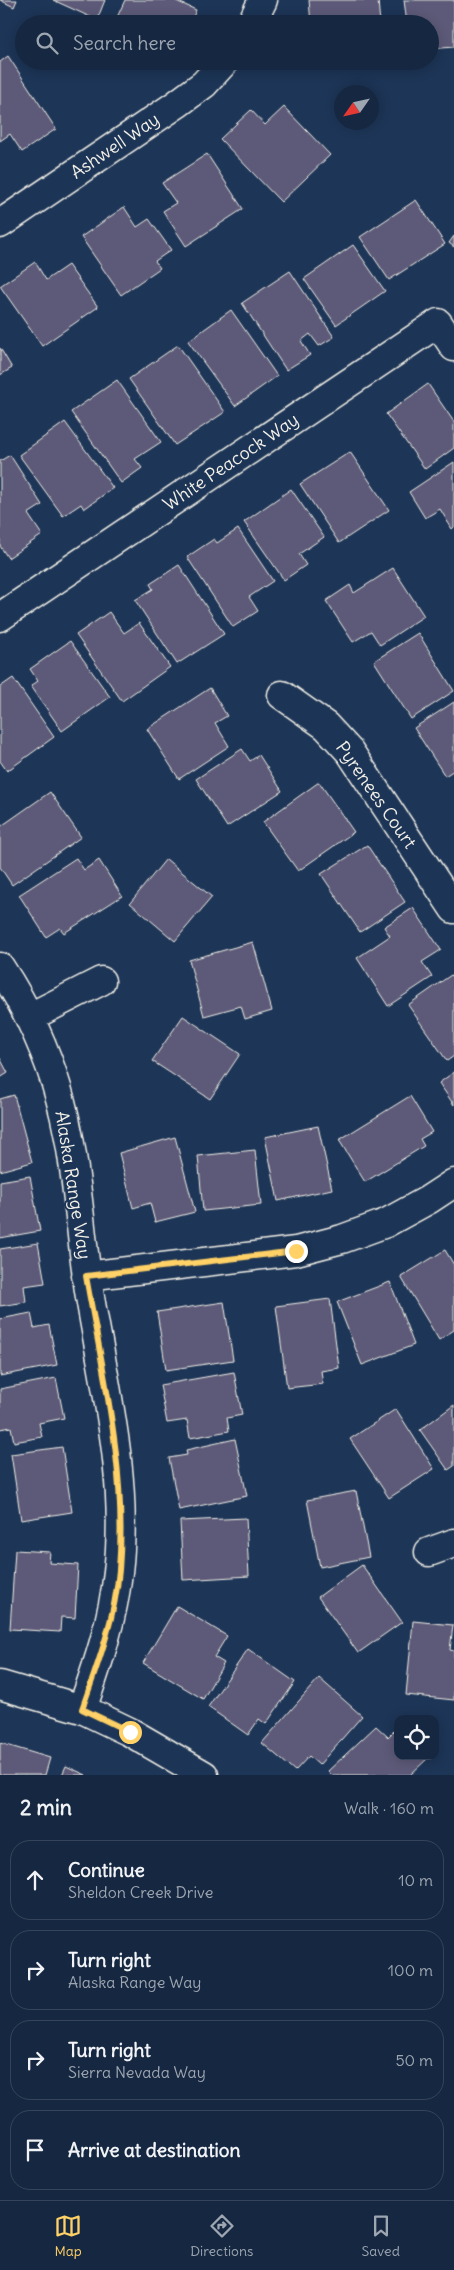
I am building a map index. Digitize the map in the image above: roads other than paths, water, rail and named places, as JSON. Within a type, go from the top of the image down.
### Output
[{"type":"street","points":[[256,15],[263,0]]},
{"type":"street","name":"Ashwell Way","points":[[0,224],[177,104],[204,84],[217,70]]},
{"type":"street","name":"White Peacock Way","points":[[0,617],[438,323],[454,347]]},
{"type":"street","name":"Pyrenees Court","points":[[282,695],[326,726],[350,752],[454,909]]},
{"type":"street","name":"Alaska Range Way","points":[[0,967],[30,1017],[53,1073],[68,1134],[86,1276],[117,1458],[120,1515],[118,1571],[110,1622],[82,1709]]},
{"type":"street","points":[[30,1017],[101,982]]},
{"type":"street","points":[[86,1276],[296,1251],[324,1244],[386,1222],[428,1200],[454,1183]]},
{"type":"street","points":[[0,1685],[82,1709],[130,1732],[204,1775]]}]
